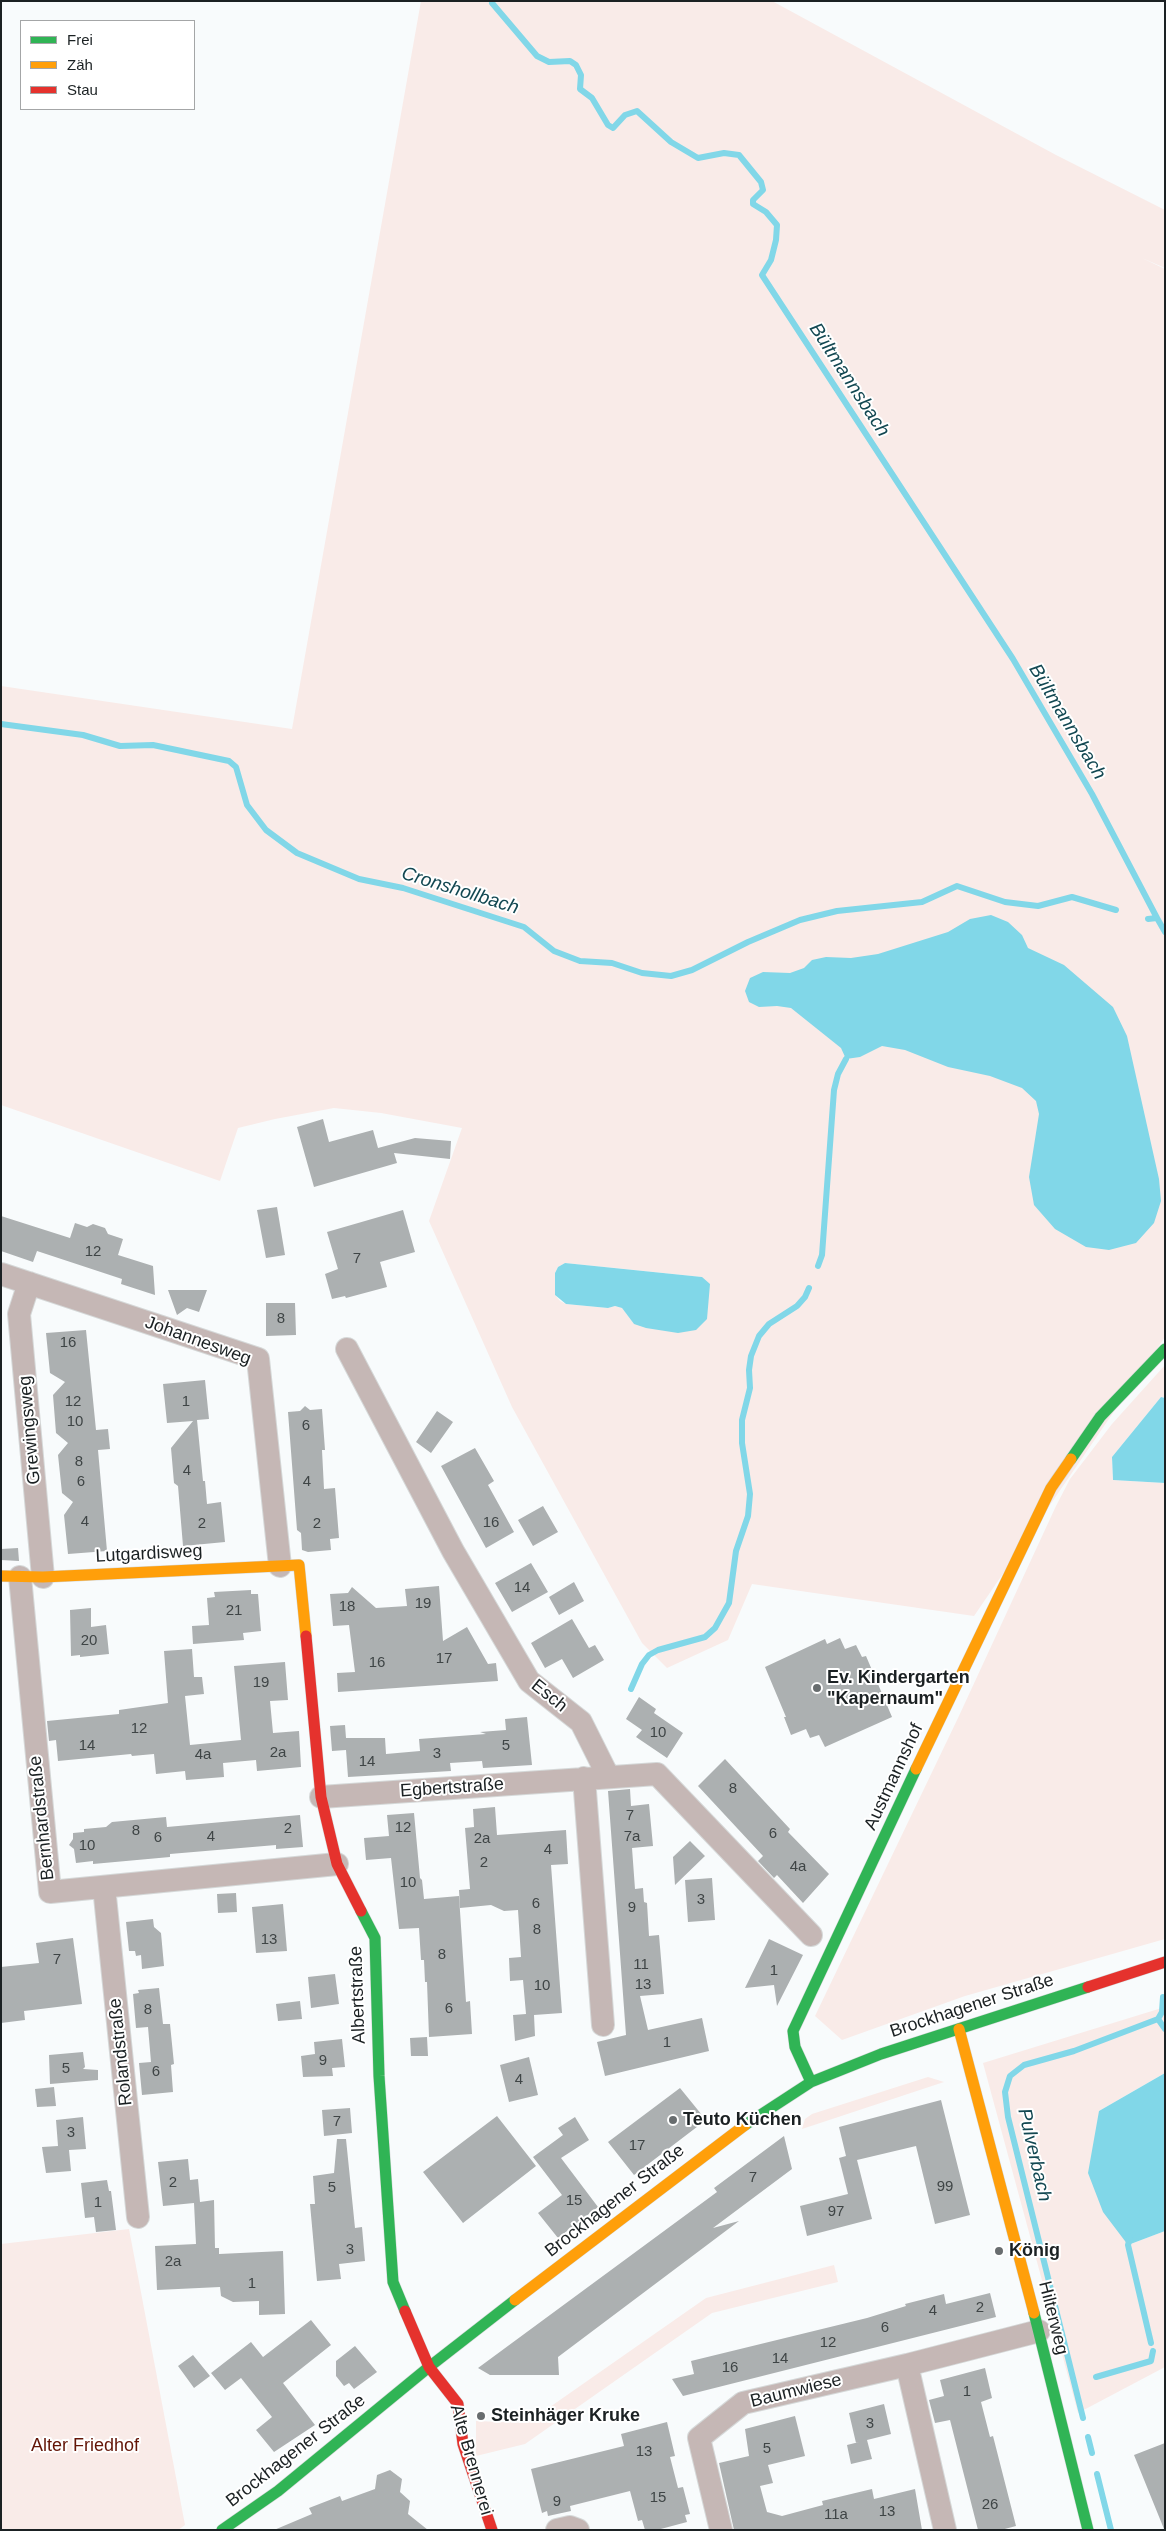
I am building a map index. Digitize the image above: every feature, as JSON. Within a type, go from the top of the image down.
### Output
[{"type":"street","name":"Johannesweg","points":[[1,1274],[258,1359],[290,1565]]},
{"type":"street","name":"Grewingsweg","points":[[29,1284],[20,1314],[43,1577]]},
{"type":"street","name":"Austmannshof","points":[[811,2082],[795,2047],[793,2031],[984,1626],[1051,1488],[1100,1417],[1165,1348]]},
{"type":"street","name":"Esch","points":[[347,1349],[453,1551],[529,1681],[581,1722],[608,1776]]},
{"type":"street","name":"Lutgardisweg","points":[[10,1577],[290,1565]]},
{"type":"street","name":"Albertstraße","points":[[290,1565],[321,1797],[337,1864],[375,1938],[379,2076],[393,2282],[429,2367]]},
{"type":"street","name":"Bernhardstraße","points":[[10,1577],[50,1892],[337,1864]]},
{"type":"street","points":[[608,1776],[657,1774],[811,1935]]},
{"type":"street","name":"Egbertstraße","points":[[321,1797],[608,1776]]},
{"type":"street","points":[[584,1778],[603,2025]]},
{"type":"street","name":"Rolandstraße","points":[[104,1887],[138,2217]]},
{"type":"street","name":"Brockhagener Straße","points":[[222,2530],[278,2491],[429,2367],[715,2146],[779,2101],[811,2082],[881,2054],[1165,1962]]},
{"type":"street","name":"Hilterweg","points":[[959,2029],[1039,2331],[1088,2530]]},
{"type":"street","name":"Baumwiese","points":[[721,2530],[700,2438],[743,2403],[907,2365],[1039,2331]]},
{"type":"street","points":[[907,2365],[945,2530]]},
{"type":"street","name":"Alte Brennerei","points":[[429,2367],[458,2404],[463,2444],[492,2530]]},
{"type":"street","points":[[557,2530],[570,2527],[578,2530]]},
{"type":"green space","points":[[421,1],[772,1],[1056,155],[1165,210],[1165,268],[1142,258],[1165,269],[1165,1337],[974,1616],[752,1584],[728,1640],[667,1668],[642,1643],[512,1407],[429,1221],[462,1128],[381,1113],[334,1108],[275,1119],[238,1128],[220,1181],[1,1105],[1,686],[292,729]],"holes":[[[565,1263],[702,1277],[634,1324],[622,1308],[566,1304],[555,1295],[555,1273],[558,1267]]]},
{"type":"green space","points":[[1165,1365],[1165,1398],[1161,1397],[1112,1457],[1113,1480],[1165,1483],[1165,1939],[965,1996],[842,2040],[815,2016],[958,1718],[1056,1506],[1070,1479],[1112,1424]]},
{"type":"green space","points":[[1165,2007],[1165,2073],[1099,2111],[1128,2245],[1165,2231],[1165,2367],[1078,2413],[983,2063]]},
{"type":"green space","points":[[928,2077],[944,2082],[802,2129],[805,2119],[812,2114]]},
{"type":"green space","name":"Alter Friedhof","points":[[129,2229],[185,2525],[178,2530],[1,2530],[1,2244]]},
{"type":"green space","points":[[834,2265],[838,2282],[712,2313],[525,2444],[476,2456],[476,2421],[527,2423],[706,2298]]},
{"type":"water","points":[[991,915],[1008,922],[1022,935],[1028,948],[1064,965],[1113,1007],[1127,1036],[1159,1179],[1161,1201],[1154,1223],[1136,1243],[1109,1250],[1086,1247],[1055,1229],[1034,1205],[1029,1177],[1039,1114],[1036,1101],[1022,1088],[990,1076],[948,1067],[905,1050],[882,1046],[860,1057],[846,1059],[841,1048],[791,1008],[777,1006],[759,1007],[749,1002],[745,991],[750,978],[763,972],[790,973],[804,968],[812,960],[826,957],[851,958],[878,954],[948,932],[970,919]]},
{"type":"water","points":[[565,1263],[702,1277],[710,1284],[707,1319],[696,1330],[678,1333],[646,1328],[634,1324],[622,1308],[615,1306],[608,1308],[566,1304],[555,1295],[555,1273],[558,1267]]},
{"type":"water","points":[[1161,1397],[1165,1398],[1165,1483],[1113,1480],[1112,1457]]},
{"type":"water","points":[[1165,2073],[1165,2231],[1128,2245],[1103,2212],[1088,2173],[1099,2111]]},
{"type":"building","points":[[323,1119],[329,1142],[373,1130],[378,1148],[415,1138],[451,1141],[450,1159],[394,1153],[397,1163],[314,1187],[297,1127]]},
{"type":"building","points":[[277,1207],[285,1255],[266,1258],[257,1210]]},
{"type":"building","points":[[403,1210],[415,1252],[380,1262],[387,1287],[346,1298],[345,1296],[332,1299],[325,1274],[338,1269],[327,1232]]},
{"type":"building","points":[[1,1216],[70,1238],[75,1223],[87,1227],[93,1224],[105,1228],[108,1234],[123,1239],[118,1255],[153,1266],[155,1295],[121,1284],[122,1279],[37,1251],[33,1262],[1,1251]]},
{"type":"building","points":[[168,1290],[207,1290],[199,1312],[187,1308],[177,1315]]},
{"type":"building","points":[[266,1303],[295,1303],[296,1335],[266,1336]]},
{"type":"building","points":[[86,1330],[96,1430],[108,1429],[110,1449],[98,1450],[107,1551],[68,1554],[64,1515],[73,1502],[62,1493],[58,1455],[68,1443],[56,1433],[53,1395],[65,1382],[50,1373],[46,1333]]},
{"type":"building","points":[[205,1380],[209,1419],[197,1420],[203,1481],[205,1481],[207,1504],[221,1502],[225,1542],[183,1546],[178,1486],[174,1483],[171,1448],[193,1421],[167,1423],[163,1384]]},
{"type":"building","points":[[305,1406],[310,1410],[322,1409],[325,1450],[322,1450],[324,1489],[335,1488],[339,1538],[330,1539],[331,1550],[308,1552],[302,1550],[301,1533],[297,1530],[288,1412],[300,1411]]},
{"type":"building","points":[[437,1411],[453,1422],[431,1453],[416,1442]]},
{"type":"building","points":[[475,1448],[494,1481],[488,1485],[514,1532],[486,1548],[441,1466]]},
{"type":"building","points":[[543,1506],[558,1532],[533,1546],[518,1520]]},
{"type":"building","points":[[18,1548],[19,1561],[1,1560],[1,1549]]},
{"type":"building","points":[[531,1563],[548,1592],[512,1612],[495,1583]]},
{"type":"building","points":[[574,1582],[584,1601],[559,1615],[549,1597]]},
{"type":"building","points":[[439,1586],[443,1641],[467,1627],[488,1664],[496,1663],[498,1681],[338,1692],[337,1673],[355,1672],[349,1625],[333,1626],[330,1594],[348,1593],[352,1587],[376,1608],[407,1606],[405,1589]]},
{"type":"building","points":[[251,1590],[251,1594],[258,1594],[261,1631],[243,1633],[244,1640],[193,1644],[192,1626],[209,1625],[207,1598],[215,1597],[214,1592]]},
{"type":"building","points":[[91,1608],[91,1627],[106,1625],[109,1654],[71,1656],[70,1610]]},
{"type":"building","points":[[572,1619],[589,1648],[595,1645],[604,1660],[573,1678],[562,1659],[545,1668],[531,1643]]},
{"type":"building","points":[[840,1638],[845,1649],[856,1645],[862,1657],[866,1656],[892,1717],[825,1747],[819,1735],[810,1738],[806,1729],[791,1735],[784,1717],[786,1717],[765,1667],[825,1639],[827,1644]]},
{"type":"building","points":[[192,1649],[194,1677],[202,1677],[204,1694],[185,1696],[190,1745],[241,1740],[234,1666],[285,1662],[288,1700],[270,1701],[273,1733],[299,1731],[301,1767],[257,1771],[256,1760],[223,1763],[224,1777],[186,1780],[185,1771],[156,1774],[154,1754],[132,1756],[131,1754],[58,1761],[56,1740],[49,1741],[47,1721],[119,1714],[119,1710],[168,1703],[164,1651]]},
{"type":"building","points":[[639,1697],[656,1709],[654,1713],[683,1733],[667,1758],[636,1737],[642,1730],[626,1719]]},
{"type":"building","points":[[527,1717],[532,1765],[483,1768],[482,1761],[450,1763],[451,1771],[348,1777],[346,1750],[332,1751],[330,1726],[345,1725],[346,1738],[385,1738],[386,1754],[420,1751],[419,1739],[486,1734],[480,1732],[506,1730],[505,1719]]},
{"type":"building","points":[[725,1759],[790,1829],[788,1832],[829,1874],[803,1903],[777,1875],[774,1878],[758,1861],[763,1856],[698,1786]]},
{"type":"building","points":[[630,1789],[631,1806],[649,1804],[653,1846],[632,1848],[635,1889],[643,1888],[644,1902],[647,1903],[649,1936],[659,1935],[664,1994],[640,1996],[648,2030],[702,2018],[709,2051],[605,2076],[597,2042],[626,2035],[608,1791]]},
{"type":"building","points":[[495,1807],[497,1835],[566,1830],[568,1864],[551,1865],[562,2013],[534,2015],[535,2036],[515,2041],[513,2015],[526,2014],[523,1980],[510,1981],[509,1958],[521,1957],[518,1910],[504,1911],[491,1905],[460,1908],[459,1890],[470,1889],[465,1828],[474,1827],[473,1809]]},
{"type":"building","points":[[414,1813],[420,1878],[422,1880],[424,1899],[459,1896],[466,2002],[470,2001],[472,2034],[429,2037],[427,1982],[425,1982],[424,1960],[421,1960],[419,1928],[399,1929],[391,1858],[366,1860],[364,1838],[389,1836],[387,1815]]},
{"type":"building","points":[[300,1815],[303,1847],[276,1849],[276,1845],[170,1854],[170,1857],[93,1864],[93,1861],[76,1863],[74,1849],[69,1845],[73,1839],[73,1833],[84,1832],[84,1829],[106,1827],[112,1822],[166,1817],[167,1827]]},
{"type":"building","points":[[690,1841],[705,1856],[675,1885],[673,1857]]},
{"type":"building","points":[[712,1878],[715,1920],[688,1922],[685,1880]]},
{"type":"building","points":[[236,1893],[237,1912],[218,1913],[217,1894]]},
{"type":"building","points":[[283,1904],[287,1951],[256,1953],[252,1907]]},
{"type":"building","points":[[153,1919],[154,1927],[161,1933],[164,1966],[142,1969],[141,1955],[136,1956],[135,1951],[129,1951],[126,1922]]},
{"type":"building","points":[[73,1938],[82,2004],[24,2011],[25,2020],[1,2023],[1,1967],[39,1963],[36,1943]]},
{"type":"building","points":[[769,1939],[803,1955],[777,2006],[774,1985],[745,1988]]},
{"type":"building","points":[[335,1974],[339,2004],[311,2008],[308,1977]]},
{"type":"building","points":[[159,1988],[163,2024],[170,2024],[174,2064],[171,2065],[173,2092],[142,2095],[139,2063],[151,2062],[148,2027],[136,2028],[133,1994],[139,1993],[138,1990]]},
{"type":"building","points":[[300,2001],[302,2019],[278,2021],[276,2004]]},
{"type":"building","points":[[427,2037],[428,2056],[411,2056],[410,2038]]},
{"type":"building","points":[[342,2039],[345,2067],[332,2068],[333,2076],[303,2077],[301,2056],[315,2054],[314,2042]]},
{"type":"building","points":[[83,2052],[85,2067],[83,2069],[98,2070],[98,2080],[50,2084],[49,2055]]},
{"type":"building","points":[[529,2057],[538,2095],[509,2102],[500,2065]]},
{"type":"building","points":[[54,2087],[56,2106],[37,2107],[35,2089]]},
{"type":"building","points":[[680,2088],[706,2120],[634,2175],[608,2142]]},
{"type":"building","points":[[941,2100],[970,2215],[935,2224],[916,2146],[857,2160],[872,2219],[807,2236],[800,2206],[848,2194],[839,2158],[846,2156],[839,2127]]},
{"type":"building","points":[[350,2108],[352,2133],[324,2136],[322,2110]]},
{"type":"building","points":[[497,2116],[536,2166],[463,2223],[423,2172]]},
{"type":"building","points":[[83,2117],[86,2149],[69,2150],[71,2171],[46,2173],[42,2147],[58,2146],[56,2120]]},
{"type":"building","points":[[575,2117],[589,2140],[561,2158],[598,2207],[558,2238],[538,2213],[562,2195],[533,2157],[563,2135],[558,2128]]},
{"type":"building","points":[[784,2136],[792,2169],[713,2228],[739,2221],[558,2357],[559,2375],[490,2375],[478,2368],[717,2192],[714,2188]]},
{"type":"building","points":[[337,2139],[346,2139],[355,2228],[362,2227],[365,2261],[339,2264],[341,2279],[317,2281],[310,2204],[315,2204],[313,2176],[334,2173]]},
{"type":"building","points":[[188,2159],[190,2180],[198,2179],[200,2202],[214,2200],[215,2248],[219,2248],[219,2254],[283,2251],[285,2314],[259,2315],[259,2301],[233,2302],[221,2296],[220,2287],[157,2290],[155,2246],[196,2244],[194,2203],[163,2206],[158,2162]]},
{"type":"building","points":[[107,2180],[109,2191],[111,2191],[116,2230],[96,2232],[94,2217],[85,2218],[81,2183]]},
{"type":"building","points":[[990,2293],[996,2317],[683,2396],[672,2379],[694,2374],[691,2361],[867,2318],[906,2306],[905,2304],[944,2294],[946,2304]]},
{"type":"building","points":[[311,2320],[331,2345],[283,2383],[315,2425],[274,2452],[256,2430],[272,2417],[241,2378],[225,2390],[211,2373],[251,2342],[263,2357]]},
{"type":"building","points":[[355,2346],[377,2372],[354,2389],[349,2383],[344,2386],[336,2376],[336,2361]]},
{"type":"building","points":[[193,2355],[210,2376],[194,2388],[178,2366]]},
{"type":"building","points":[[985,2368],[992,2398],[981,2402],[990,2437],[993,2436],[1016,2526],[1001,2530],[978,2530],[950,2420],[935,2423],[929,2400],[944,2396],[940,2380]]},
{"type":"building","points":[[884,2404],[891,2434],[867,2440],[872,2459],[851,2464],[847,2445],[856,2443],[849,2413]]},
{"type":"building","points":[[795,2416],[805,2456],[768,2465],[773,2483],[760,2486],[767,2512],[782,2516],[823,2505],[822,2501],[872,2489],[874,2499],[915,2489],[922,2530],[734,2530],[719,2463],[749,2456],[745,2429]]},
{"type":"building","points":[[667,2422],[675,2456],[670,2457],[678,2488],[683,2487],[690,2514],[685,2515],[687,2522],[657,2530],[645,2530],[642,2520],[638,2521],[630,2491],[570,2506],[571,2511],[548,2516],[547,2511],[542,2513],[531,2469],[624,2446],[621,2434]]},
{"type":"building","points":[[1165,2443],[1165,2528],[1164,2529],[1134,2455]]},
{"type":"building","points":[[390,2470],[402,2479],[400,2492],[410,2501],[408,2514],[428,2530],[274,2530],[312,2514],[309,2508],[340,2496],[342,2501],[375,2489],[377,2475]]},
{"type":"waterway","name":"Bültmannsbach","points":[[492,3],[537,56],[549,62],[570,61],[576,65],[581,75],[580,89],[592,98],[608,125],[613,128],[625,115],[637,111],[671,142],[698,158],[724,153],[739,155],[761,182],[763,190],[753,200],[753,204],[766,212],[777,225],[776,240],[771,260],[762,275],[1013,659],[1092,794],[1157,918]]},
{"type":"waterway","name":"Cronshollbach","points":[[1,724],[83,735],[120,746],[153,745],[229,761],[236,767],[247,805],[266,830],[297,853],[359,879],[403,888],[524,927],[554,951],[580,961],[612,963],[642,973],[671,976],[692,970],[748,942],[800,920],[837,911],[922,902],[957,886],[1005,902],[1038,906],[1072,897],[1116,910]]},
{"type":"waterway","name":"Cronshollbach","points":[[1148,919],[1157,918],[1165,932]]},
{"type":"waterway","points":[[818,1266],[822,1255],[834,1090],[838,1074],[846,1059]]},
{"type":"waterway","points":[[631,1689],[642,1664],[649,1655],[658,1650],[705,1637],[715,1628],[729,1603],[736,1551],[748,1516],[750,1494],[742,1443],[742,1420],[750,1388],[749,1370],[751,1356],[759,1336],[769,1324],[797,1306],[805,1297],[809,1288]]},
{"type":"waterway","name":"Pulverbach","points":[[1083,2418],[1008,2117],[1005,2092],[1010,2076],[1024,2065],[1074,2051],[1158,2019],[1162,2012],[1163,1997]]},
{"type":"waterway","points":[[1158,2019],[1165,2029]]},
{"type":"waterway","points":[[1130,2237],[1128,2245],[1151,2343]]},
{"type":"waterway","points":[[1096,2377],[1151,2361],[1153,2351]]},
{"type":"waterway","name":"Pulverbach","points":[[1088,2437],[1092,2453]]},
{"type":"waterway","name":"Pulverbach","points":[[1097,2474],[1111,2530]]},
{"type":"traffic: fast","points":[[1071,1459],[1100,1417],[1165,1349]]},
{"type":"traffic: fast","points":[[811,2082],[795,2047],[793,2031],[916,1769]]},
{"type":"traffic: fast","points":[[361,1911],[375,1938],[379,2076],[393,2282],[405,2311]]},
{"type":"traffic: fast","points":[[745,2125],[811,2082],[881,2054],[1088,1987]]},
{"type":"traffic: fast","points":[[222,2530],[278,2491],[429,2367],[515,2300]]},
{"type":"traffic: fast","points":[[1034,2313],[1088,2530]]},
{"type":"traffic: slow","points":[[916,1769],[1051,1488],[1071,1459]]},
{"type":"traffic: slow","points":[[1,1576],[43,1577],[299,1565],[306,1636]]},
{"type":"traffic: slow","points":[[959,2029],[1034,2313]]},
{"type":"traffic: slow","points":[[515,2300],[745,2125]]},
{"type":"traffic: jam","points":[[306,1636],[321,1797],[337,1864],[361,1911]]},
{"type":"traffic: jam","points":[[1088,1987],[1165,1962]]},
{"type":"traffic: jam","points":[[405,2311],[429,2367],[458,2404],[463,2444],[492,2530]]},
{"type":"place","name":"Ev. Kindergarten \"Kapernaum\"","points":[[817,1688]]},
{"type":"place","name":"Teuto Küchen","points":[[673,2120]]},
{"type":"place","name":"König","points":[[999,2251]]},
{"type":"place","name":"Steinhäger Kruke","points":[[481,2416]]}]
